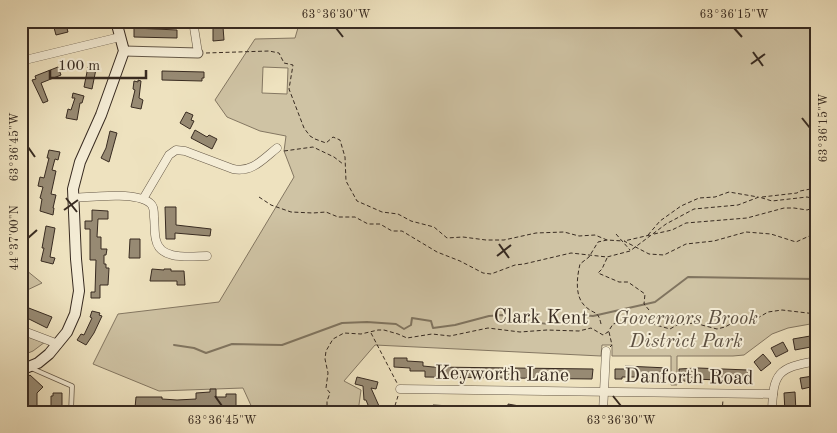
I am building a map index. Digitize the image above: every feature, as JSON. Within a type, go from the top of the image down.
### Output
[{"type":"main road","points":[[25,368],[43,360],[58,344],[71,325],[79,300],[73,189],[80,162],[101,115],[124,51],[116,21]]},
{"type":"street","points":[[124,51],[198,53],[193,21]]},
{"type":"street","points":[[21,61],[120,37]]},
{"type":"street","points":[[143,199],[169,155],[176,150],[241,170],[253,168],[276,148]]},
{"type":"street","points":[[73,198],[116,195],[143,199],[149,202],[153,208],[156,239],[161,249],[171,255],[207,256]]},
{"type":"street","points":[[21,330],[58,344]]},
{"type":"street","points":[[603,412],[606,351]]},
{"type":"street","points":[[772,412],[775,382],[783,371],[792,366],[816,361]]},
{"type":"street","name":"Keyworth Lane","points":[[400,388],[604,391]]},
{"type":"street","name":"Danforth Road","points":[[604,391],[659,394],[773,394]]},
{"type":"lane","points":[[25,368],[72,386],[71,412]]},
{"type":"path","points":[[198,53],[227,54],[269,51],[279,53],[284,63],[293,65],[289,89],[304,128],[310,136],[320,142],[326,143],[333,137],[340,140],[346,181],[357,201],[382,212],[398,214],[411,221],[434,227],[447,238],[463,237],[495,240],[536,233],[564,232],[579,236],[595,235],[607,240]]},
{"type":"path","points":[[276,148],[284,151],[313,147],[334,157],[344,165]]},
{"type":"path","points":[[648,235],[660,221],[681,206],[699,198],[715,197],[729,192],[764,197],[797,193],[816,188]]},
{"type":"path","points":[[259,198],[290,212],[326,212],[338,217],[355,217],[368,224],[380,224],[392,231],[402,231],[437,252],[460,260],[483,273],[491,274],[515,265],[571,253],[607,257],[630,251],[666,224],[694,209],[738,205],[759,197],[772,201],[816,199]]},
{"type":"path","points":[[601,324],[599,315],[587,308],[581,302],[578,294],[580,264],[589,257],[598,242],[607,240],[624,241],[672,230],[686,223],[747,218],[784,208],[807,210],[816,207]]},
{"type":"path","points":[[624,241],[649,254],[664,255],[686,244],[714,241],[746,232],[771,234],[796,242],[816,233]]},
{"type":"path","points":[[616,234],[630,251]]},
{"type":"path","points":[[607,257],[602,269],[598,273],[618,282],[628,282],[645,294],[644,304],[649,310]]},
{"type":"path","name":"Clark Kent","points":[[327,412],[327,401],[330,393],[326,388],[328,373],[325,356],[333,338],[339,334],[361,334],[378,330],[412,338],[432,334],[450,336],[488,328],[520,332],[546,330],[579,331],[591,328],[603,335],[613,324],[631,319],[645,323],[654,323],[663,328],[670,329],[677,325],[694,323],[717,329],[736,321],[756,319],[768,312],[782,310],[816,314]]},
{"type":"path","points":[[606,351],[612,345],[609,330]]},
{"type":"path","points":[[371,332],[400,388],[393,412]]},
{"type":"path","points":[[722,412],[723,394]]},
{"type":"green space","name":"Governors Brook District Park","points":[[300,21],[816,21],[816,323],[788,328],[772,334],[744,355],[677,356],[677,385],[671,385],[671,356],[612,356],[612,345],[602,345],[601,356],[375,345],[344,381],[361,390],[358,412],[254,412],[243,388],[159,391],[93,364],[118,314],[219,302],[294,177],[284,151],[286,136],[260,131],[227,117],[215,100],[255,39],[295,38]],"holes":[[[263,67],[288,68],[287,94],[262,93]]]},
{"type":"green space","points":[[21,266],[42,283],[21,293]]},
{"type":"green space","points":[[21,335],[45,342],[33,351],[21,356]]},
{"type":"building","points":[[65,21],[68,32],[56,35],[53,24]]},
{"type":"building","points":[[223,27],[224,40],[213,41],[213,28]]},
{"type":"building","points":[[134,28],[177,30],[177,38],[134,37]]},
{"type":"building","points":[[58,67],[61,75],[41,83],[48,101],[43,103],[32,80],[36,79],[35,76]]},
{"type":"building","points":[[88,67],[96,69],[92,89],[84,87]]},
{"type":"building","points":[[162,71],[204,72],[204,78],[202,78],[202,81],[162,80]]},
{"type":"building","points":[[138,80],[141,81],[139,98],[143,100],[141,109],[131,107],[135,90],[133,89],[134,81],[138,82]]},
{"type":"building","points":[[73,93],[84,96],[82,103],[80,103],[77,120],[66,118],[68,109],[71,110],[75,98],[72,98]]},
{"type":"building","points":[[186,112],[193,115],[191,120],[194,121],[190,129],[180,123]]},
{"type":"building","points":[[195,130],[207,137],[209,135],[217,139],[212,149],[191,138]]},
{"type":"building","points":[[110,131],[117,133],[109,162],[101,158],[106,148]]},
{"type":"building","points":[[49,150],[60,152],[58,160],[55,159],[52,170],[56,171],[51,194],[56,195],[53,215],[40,211],[42,199],[40,198],[43,187],[38,186],[40,177],[44,178]]},
{"type":"building","points":[[165,207],[176,207],[176,225],[211,229],[210,236],[175,233],[175,239],[166,239]]},
{"type":"building","points":[[92,210],[108,211],[108,219],[98,219],[97,237],[101,237],[101,249],[107,249],[106,255],[104,255],[104,264],[106,264],[106,268],[109,268],[108,285],[100,285],[100,298],[91,298],[91,292],[95,292],[96,260],[90,260],[90,229],[85,229],[85,221],[92,221]]},
{"type":"building","points":[[46,226],[55,228],[50,257],[55,258],[53,264],[41,261]]},
{"type":"building","points":[[130,239],[140,239],[140,258],[129,258]]},
{"type":"building","points":[[152,269],[184,271],[185,285],[177,285],[177,281],[150,281]]},
{"type":"building","points":[[21,305],[52,317],[47,328],[21,315]]},
{"type":"building","points":[[92,311],[100,313],[99,315],[102,316],[86,345],[77,340],[81,334],[84,335],[92,318],[90,317]]},
{"type":"building","points":[[816,335],[816,346],[795,350],[793,339]]},
{"type":"building","points":[[783,342],[788,351],[776,357],[771,348]]},
{"type":"building","points":[[763,354],[771,363],[761,371],[754,362]]},
{"type":"building","points":[[394,358],[407,358],[407,361],[423,362],[423,366],[433,367],[593,369],[592,379],[425,377],[425,371],[410,371],[410,368],[394,367]]},
{"type":"building","points":[[625,366],[668,368],[668,379],[622,377],[622,379],[615,379],[615,369],[625,369]]},
{"type":"building","points":[[679,369],[748,370],[748,381],[692,379],[692,381],[679,381]]},
{"type":"building","points":[[30,375],[43,387],[37,393],[37,406],[21,406],[21,380]]},
{"type":"building","points":[[813,376],[815,386],[802,389],[800,378]]},
{"type":"building","points":[[357,377],[378,382],[376,389],[371,388],[379,406],[370,410],[366,400],[364,400],[363,386],[355,384]]},
{"type":"building","points":[[210,389],[216,389],[216,397],[236,394],[236,406],[213,409],[213,407],[190,407],[177,410],[168,410],[168,408],[135,408],[136,397],[162,397],[162,399],[177,400],[196,399],[196,393],[210,392]]},
{"type":"building","points":[[795,392],[796,412],[785,412],[784,393]]},
{"type":"building","points":[[53,393],[62,393],[62,407],[51,407],[51,396],[53,396]]},
{"type":"building","points":[[508,404],[525,407],[525,412],[490,412],[490,407],[508,406]]},
{"type":"building","points":[[433,405],[468,407],[468,412],[414,412],[414,407],[433,407]]},
{"type":"building","points":[[614,407],[653,407],[653,412],[614,412]]},
{"type":"waterway","points":[[174,345],[194,348],[206,353],[232,344],[282,345],[342,323],[396,324],[404,329],[411,325],[412,318],[431,321],[433,328],[455,325],[489,316],[503,315],[526,318],[525,321],[557,324],[566,320],[574,322],[581,315],[593,316],[655,302],[688,277],[816,279]]}]
